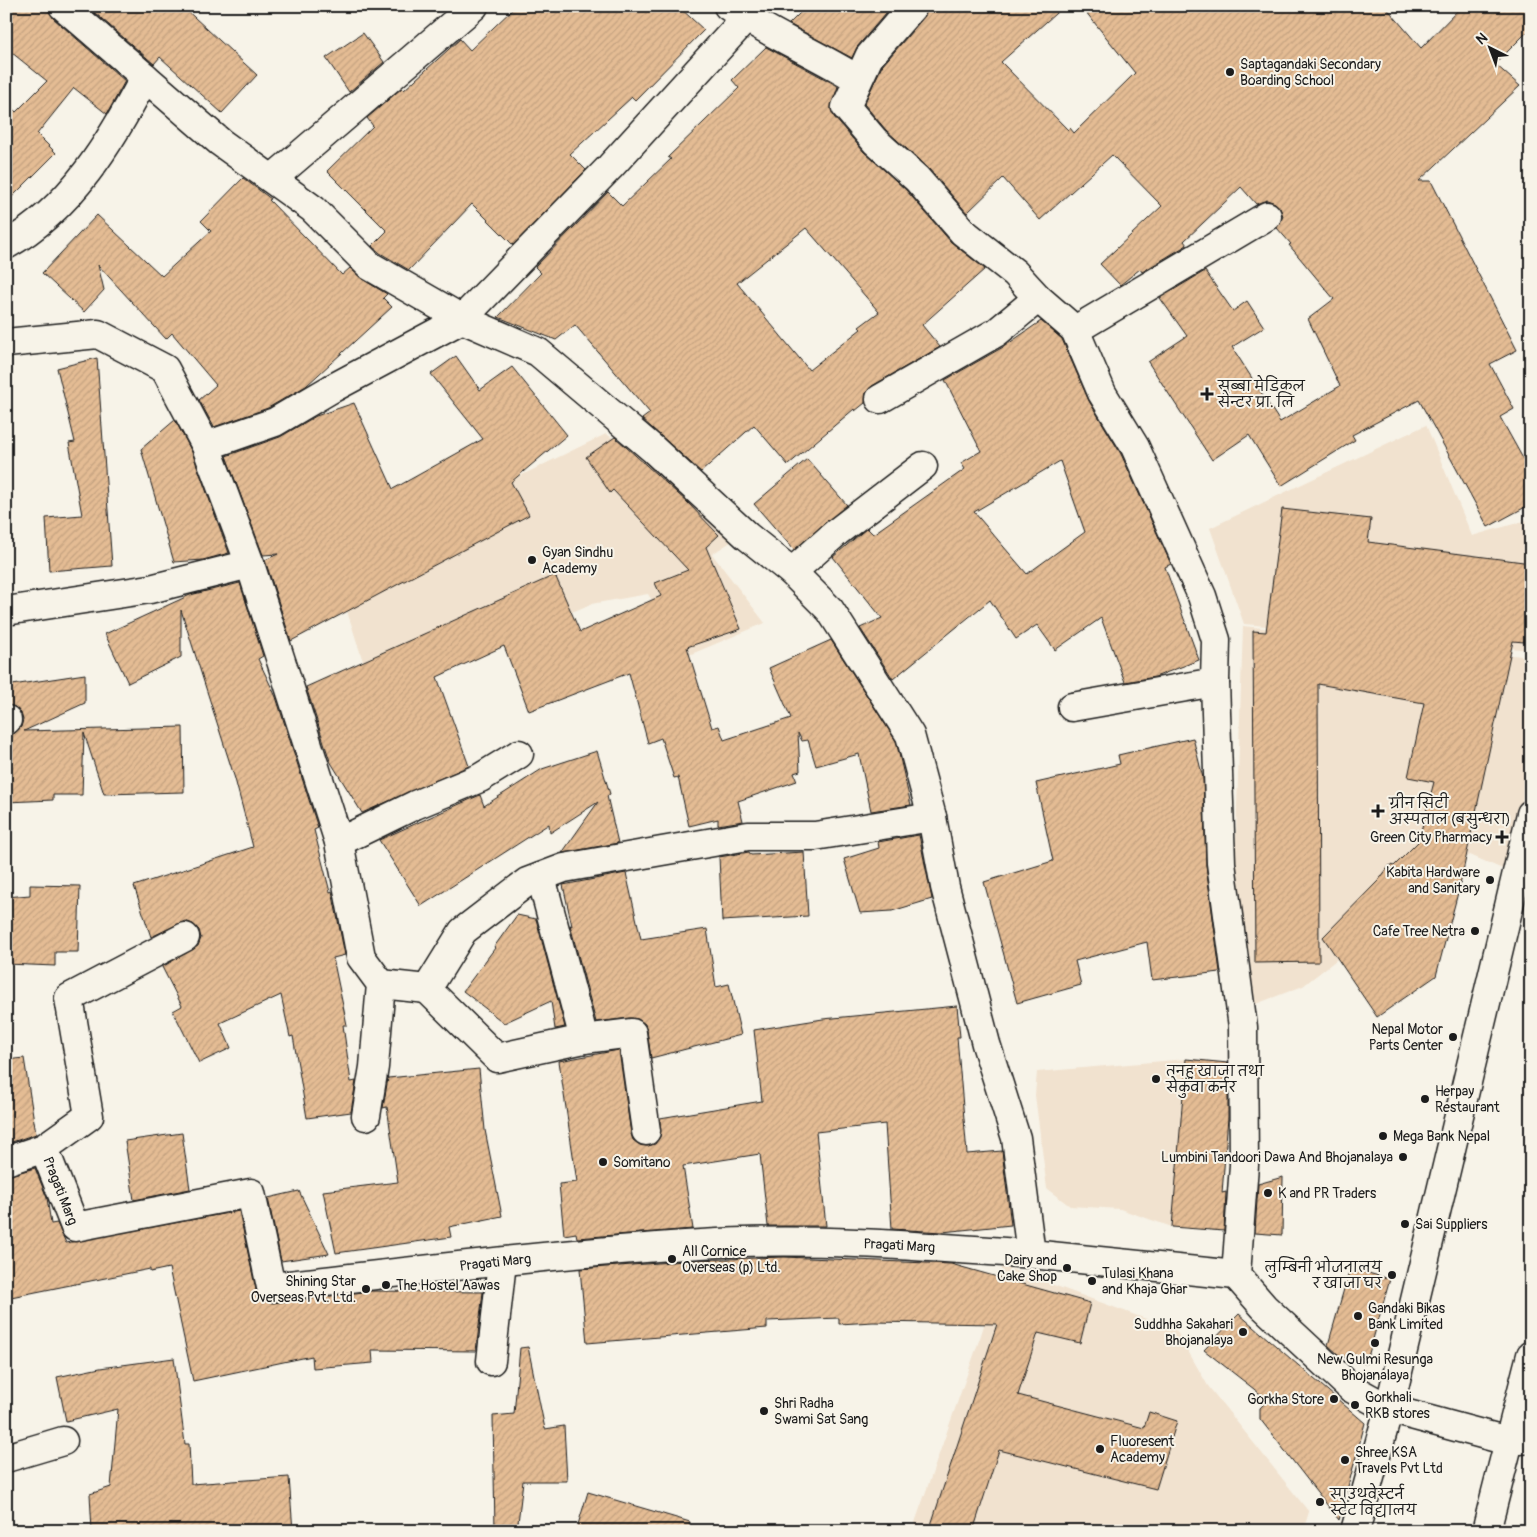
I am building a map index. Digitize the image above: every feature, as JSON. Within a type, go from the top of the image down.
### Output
[{"type":"main road","points":[[63,6],[220,142],[313,209],[370,266],[462,319],[538,352],[653,449],[746,536],[792,572],[830,610],[910,735],[932,817],[945,887],[974,1000],[1016,1138],[1031,1254]]},
{"type":"main road","points":[[272,179],[474,6]]},
{"type":"main road","points":[[913,6],[869,57],[857,79],[846,107],[874,141],[917,179],[964,232],[1015,273],[1038,298],[1075,330],[1102,393],[1134,448],[1202,596],[1216,640],[1215,682],[1221,863],[1243,1027],[1244,1165],[1236,1274],[1264,1307],[1351,1388],[1389,1409],[1519,1440]]},
{"type":"main road","points":[[206,446],[276,422],[331,389],[462,319],[610,167],[737,12],[857,79]]},
{"type":"main road","points":[[6,245],[27,233],[79,182],[120,126],[145,76]]},
{"type":"main road","points":[[1075,330],[1267,216]]},
{"type":"main road","points":[[880,399],[997,332],[1038,298]]},
{"type":"main road","points":[[6,343],[98,334],[165,369],[206,446],[250,564],[339,842],[361,957],[381,984],[374,1067],[366,1116]]},
{"type":"main road","points":[[792,572],[837,532],[923,466]]},
{"type":"main road","points":[[6,611],[150,589],[250,564]]},
{"type":"main road","points":[[1072,707],[1215,682]]},
{"type":"main road","points":[[339,842],[415,805],[480,778],[519,754]]},
{"type":"main road","points":[[1355,1531],[1389,1409],[1531,814]]},
{"type":"main road","points":[[427,989],[462,931],[527,882],[564,868],[748,836],[815,836],[932,817]]},
{"type":"main road","points":[[541,877],[584,1039]]},
{"type":"main road","points":[[44,1148],[88,1116],[69,998],[185,937]]},
{"type":"main road","points":[[381,984],[427,989],[497,1058],[584,1039],[632,1033],[646,1130]]},
{"type":"main road","name":"Pragati Marg","points":[[6,1161],[44,1148],[75,1227],[250,1192],[271,1287],[502,1262],[703,1244],[864,1242],[1031,1254],[1236,1274]]},
{"type":"main road","points":[[491,1361],[502,1262]]},
{"type":"main road","points":[[1486,1531],[1519,1440],[1531,1355]]},
{"type":"main road","points":[[6,1458],[63,1441]]},
{"type":"shaded area","points":[[1426,425],[1472,536],[1531,519],[1531,650],[1244,624],[1210,528]]},
{"type":"shaded area","name":"Gyan Sindhu Academy","points":[[606,434],[649,459],[737,538],[712,554],[765,623],[682,658],[668,627],[648,594],[591,604],[374,696],[333,567]]},
{"type":"shaded area","name":"ग्रीन सिटी अस्पताल (बसुन्धरा)","points":[[1243,626],[1531,657],[1531,767],[1505,870],[1470,855],[1303,986],[1248,1007],[1234,898]]},
{"type":"shaded area","points":[[1186,1059],[1172,1227],[1120,1209],[1070,1206],[1047,1189],[1035,1095],[1037,1072]]},
{"type":"shaded area","name":"Fluoresent Academy","points":[[1002,1266],[1176,1330],[1208,1386],[1309,1512],[1303,1531],[912,1531],[981,1335]]},
{"type":"building","points":[[6,6],[48,6],[53,18],[125,81],[107,114],[74,88],[37,134],[56,153],[6,203],[6,102],[16,112],[47,81],[6,48]]},
{"type":"building","points":[[87,6],[182,6],[257,75],[222,113],[160,57],[154,64]]},
{"type":"building","points":[[516,6],[678,6],[704,30],[635,100],[632,97],[570,154],[586,170],[513,245],[472,204],[409,270],[380,253],[372,246],[387,231],[327,171],[373,126],[367,118],[402,88],[404,90],[460,39],[470,50]]},
{"type":"building","points":[[807,6],[892,6],[857,47],[852,58],[789,24]]},
{"type":"building","points":[[928,6],[1064,6],[1001,62],[1068,130],[1070,128],[1074,133],[1135,73],[1081,6],[1385,6],[1421,48],[1462,6],[1531,6],[1531,28],[1495,64],[1520,86],[1419,181],[1431,181],[1517,350],[1490,364],[1514,409],[1500,417],[1531,473],[1531,504],[1488,527],[1419,400],[1352,435],[1355,440],[1281,486],[1249,435],[1212,460],[1148,362],[1187,336],[1160,298],[1205,271],[1233,311],[1247,301],[1264,327],[1232,347],[1280,422],[1340,386],[1308,319],[1334,299],[1277,228],[1283,216],[1280,208],[1275,203],[1267,200],[1256,204],[1241,187],[1184,241],[1187,245],[1142,272],[1140,269],[1120,285],[1100,264],[1162,206],[1112,155],[1040,220],[1003,178],[967,213],[929,169],[886,130],[864,104],[882,66],[925,16]]},
{"type":"building","points":[[363,33],[384,62],[349,92],[326,58]]},
{"type":"building","points":[[766,47],[838,86],[831,109],[834,117],[864,152],[906,190],[951,242],[985,269],[922,325],[940,347],[872,386],[866,392],[865,403],[855,411],[854,409],[788,465],[754,425],[701,472],[642,419],[650,413],[575,325],[556,340],[498,317],[541,273],[535,267],[608,192],[622,206],[671,159],[668,157],[739,88],[732,80]],"holes":[[[806,228],[879,312],[859,327],[861,329],[809,370],[737,283]]]},
{"type":"building","points":[[243,178],[271,199],[269,200],[342,275],[350,268],[362,279],[387,294],[383,298],[392,307],[306,386],[268,408],[214,427],[199,400],[216,385],[172,333],[166,339],[98,265],[104,290],[84,312],[42,273],[97,215],[162,276],[211,231],[201,221]]},
{"type":"building","points":[[1041,321],[1062,339],[1089,401],[1121,454],[1171,564],[1165,567],[1199,660],[1155,677],[1125,682],[1101,618],[1055,650],[1037,625],[1016,639],[990,600],[893,679],[860,628],[882,618],[833,557],[867,528],[873,534],[965,469],[961,463],[981,451],[945,380],[1005,346]],"holes":[[[1060,461],[1085,532],[1027,574],[974,512]]]},
{"type":"building","points":[[456,356],[480,390],[512,367],[567,435],[511,482],[529,515],[291,641],[265,560],[278,554],[263,555],[226,456],[280,437],[316,416],[354,403],[393,489],[483,439],[431,374]]},
{"type":"building","points":[[97,358],[112,566],[49,571],[46,518],[82,515],[69,443],[75,442],[57,368]]},
{"type":"building","points":[[175,420],[192,452],[229,553],[203,560],[174,562],[141,449]]},
{"type":"building","points":[[615,437],[687,502],[719,535],[706,547],[741,629],[687,647],[712,728],[719,726],[724,740],[791,718],[769,668],[831,640],[896,741],[911,805],[871,811],[859,754],[816,766],[808,740],[802,741],[798,733],[800,771],[794,773],[797,781],[738,801],[743,821],[718,825],[718,819],[689,826],[678,777],[674,778],[661,738],[648,743],[629,673],[529,711],[504,646],[437,677],[469,766],[362,813],[330,761],[306,687],[555,575],[580,632],[661,596],[655,583],[688,570],[613,490],[610,493],[586,457]]},
{"type":"building","points":[[807,459],[847,505],[794,550],[754,504]]},
{"type":"building","points":[[1282,509],[1371,519],[1368,542],[1531,563],[1531,601],[1524,642],[1513,641],[1460,885],[1436,976],[1377,1017],[1323,937],[1378,881],[1390,865],[1394,866],[1418,842],[1434,782],[1408,777],[1424,703],[1318,684],[1319,962],[1255,963],[1253,631],[1266,632]]},
{"type":"building","points":[[240,583],[263,656],[258,659],[276,697],[318,828],[314,830],[330,892],[332,891],[345,955],[333,958],[347,1025],[343,1025],[351,1082],[356,1081],[351,1112],[307,1118],[293,1036],[290,1037],[281,995],[220,1023],[231,1048],[199,1063],[173,1011],[182,1006],[162,967],[198,946],[201,938],[199,930],[193,924],[185,921],[151,937],[134,886],[253,847],[235,779],[181,610],[181,657],[128,683],[105,634],[190,595]]},
{"type":"building","points":[[85,674],[85,703],[24,731],[183,727],[184,792],[104,794],[84,733],[82,795],[53,795],[53,800],[6,802],[6,736],[15,733],[21,727],[23,720],[21,713],[15,707],[6,704],[6,686]]},
{"type":"building","points":[[1193,738],[1203,778],[1206,865],[1220,972],[1152,980],[1147,942],[1075,961],[1081,985],[1017,1003],[984,882],[1053,861],[1036,783],[1120,764],[1118,755]]},
{"type":"building","points":[[597,751],[610,794],[607,796],[618,843],[562,853],[598,802],[550,833],[549,824],[421,906],[379,840],[480,795],[484,806],[542,769]]},
{"type":"building","points":[[919,835],[932,899],[892,911],[860,913],[844,859],[879,848],[878,842]]},
{"type":"building","points":[[749,852],[751,855],[804,852],[808,916],[722,921],[719,857]]},
{"type":"building","points":[[626,873],[641,939],[707,929],[716,987],[729,984],[741,1035],[651,1058],[645,1024],[638,1019],[630,1018],[596,1022],[570,925],[572,926],[563,885]]},
{"type":"building","points":[[30,885],[80,886],[78,952],[55,952],[55,966],[6,964],[6,897],[30,895]]},
{"type":"building","points":[[517,915],[536,919],[565,1027],[555,1029],[551,1001],[504,1023],[463,991]]},
{"type":"building","points":[[957,1006],[960,1037],[957,1037],[967,1154],[1002,1151],[1011,1225],[942,1232],[892,1229],[885,1124],[816,1132],[826,1226],[768,1226],[760,1154],[683,1166],[693,1229],[577,1238],[576,1233],[564,1235],[559,1184],[577,1182],[559,1061],[619,1050],[631,1134],[633,1140],[640,1145],[648,1146],[655,1144],[660,1137],[660,1118],[762,1101],[754,1030],[823,1019]]},
{"type":"building","points":[[24,1058],[36,1134],[6,1144],[6,1060]]},
{"type":"building","points":[[1186,1059],[1228,1063],[1228,1117],[1222,1193],[1226,1192],[1224,1231],[1172,1227]]},
{"type":"building","points":[[479,1069],[485,1130],[502,1216],[449,1227],[451,1237],[336,1253],[323,1191],[398,1182],[387,1107],[383,1108],[388,1078]]},
{"type":"building","points":[[182,1133],[190,1189],[134,1200],[125,1141]]},
{"type":"building","points":[[35,1168],[47,1198],[51,1224],[57,1223],[66,1243],[239,1211],[256,1290],[265,1301],[273,1303],[371,1291],[483,1292],[476,1351],[372,1350],[373,1363],[313,1368],[312,1356],[193,1381],[169,1268],[150,1272],[150,1269],[6,1298],[6,1176]]},
{"type":"building","points":[[1283,1177],[1282,1235],[1255,1233],[1258,1184]]},
{"type":"building","points":[[299,1191],[329,1254],[281,1261],[268,1198]]},
{"type":"building","points":[[784,1257],[951,1264],[1090,1303],[1080,1343],[1038,1333],[1018,1395],[1144,1428],[1149,1412],[1177,1421],[1156,1489],[999,1450],[973,1531],[929,1531],[997,1324],[873,1322],[839,1324],[839,1318],[767,1321],[767,1328],[587,1343],[580,1269],[697,1260]]},
{"type":"building","name":"Gandaki Bikas Bank Limited","points":[[1350,1268],[1390,1279],[1366,1364],[1340,1356],[1328,1345]]},
{"type":"building","points":[[1239,1314],[1365,1423],[1339,1520],[1260,1419],[1260,1408],[1268,1400],[1204,1350]]},
{"type":"building","points":[[528,1347],[545,1429],[564,1426],[567,1481],[523,1481],[517,1531],[495,1531],[493,1416],[514,1414],[520,1348]]},
{"type":"building","points":[[174,1358],[185,1444],[189,1444],[191,1484],[289,1477],[293,1531],[92,1531],[90,1494],[111,1487],[118,1409],[66,1421],[57,1377],[100,1368]]},
{"type":"building","points":[[588,1492],[690,1522],[689,1531],[576,1531]]},
{"type":"place","name":"Saptagandaki Secondary Boarding School","points":[[1230,72]]},
{"type":"place","name":"सुब्बा मेडिकल सेन्टर प्रा. लि","points":[[1207,394]]},
{"type":"place","name":"Gyan Sindhu Academy","points":[[532,560]]},
{"type":"place","name":"ग्रीन सिटी अस्पताल (बसुन्धरा)","points":[[1378,811]]},
{"type":"place","name":"Green City Pharmacy","points":[[1502,837]]},
{"type":"place","name":"Kabita Hardware and Sanitary","points":[[1490,880]]},
{"type":"place","name":"Cafe Tree Netra","points":[[1475,931]]},
{"type":"place","name":"Nepal Motor Parts Center","points":[[1453,1037]]},
{"type":"place","name":"तनहु खाजा तथा सेकुवा कर्नर","points":[[1156,1079]]},
{"type":"place","name":"Herpay Restaurant","points":[[1425,1099]]},
{"type":"place","name":"Mega Bank Nepal","points":[[1383,1136]]},
{"type":"place","name":"Lumbini Tandoori Dawa And Bhojanalaya","points":[[1403,1157]]},
{"type":"place","name":"Somitano","points":[[603,1162]]},
{"type":"place","name":"K and PR Traders","points":[[1268,1193]]},
{"type":"place","name":"Sai Suppliers","points":[[1405,1224]]},
{"type":"place","name":"All Cornice Overseas (p) Ltd.","points":[[672,1259]]},
{"type":"place","name":"Dairy and Cake Shop","points":[[1067,1268]]},
{"type":"place","name":"लुम्बिनी भोजनालय र खाजा घर","points":[[1392,1275]]},
{"type":"place","name":"Tulasi Khana and Khaja Ghar","points":[[1092,1281]]},
{"type":"place","name":"The Hostel Aawas","points":[[386,1285]]},
{"type":"place","name":"Shining Star Overseas Pvt. Ltd.","points":[[366,1289]]},
{"type":"place","name":"Gandaki Bikas Bank Limited","points":[[1358,1316]]},
{"type":"place","name":"Suddhha Sakahari Bhojanalaya","points":[[1243,1332]]},
{"type":"place","name":"New Gulmi Resunga Bhojanalaya","points":[[1375,1343]]},
{"type":"place","name":"Gorkha Store","points":[[1334,1399]]},
{"type":"place","name":"Gorkhali RKB stores","points":[[1355,1405]]},
{"type":"place","name":"Shri Radha Swami Sat Sang","points":[[764,1411]]},
{"type":"place","name":"Fluoresent Academy","points":[[1100,1449]]},
{"type":"place","name":"Shree KSA Travels Pvt Ltd","points":[[1345,1460]]},
{"type":"place","name":"साउथवेस्टर्न स्टेट विद्यालय","points":[[1320,1502]]}]
